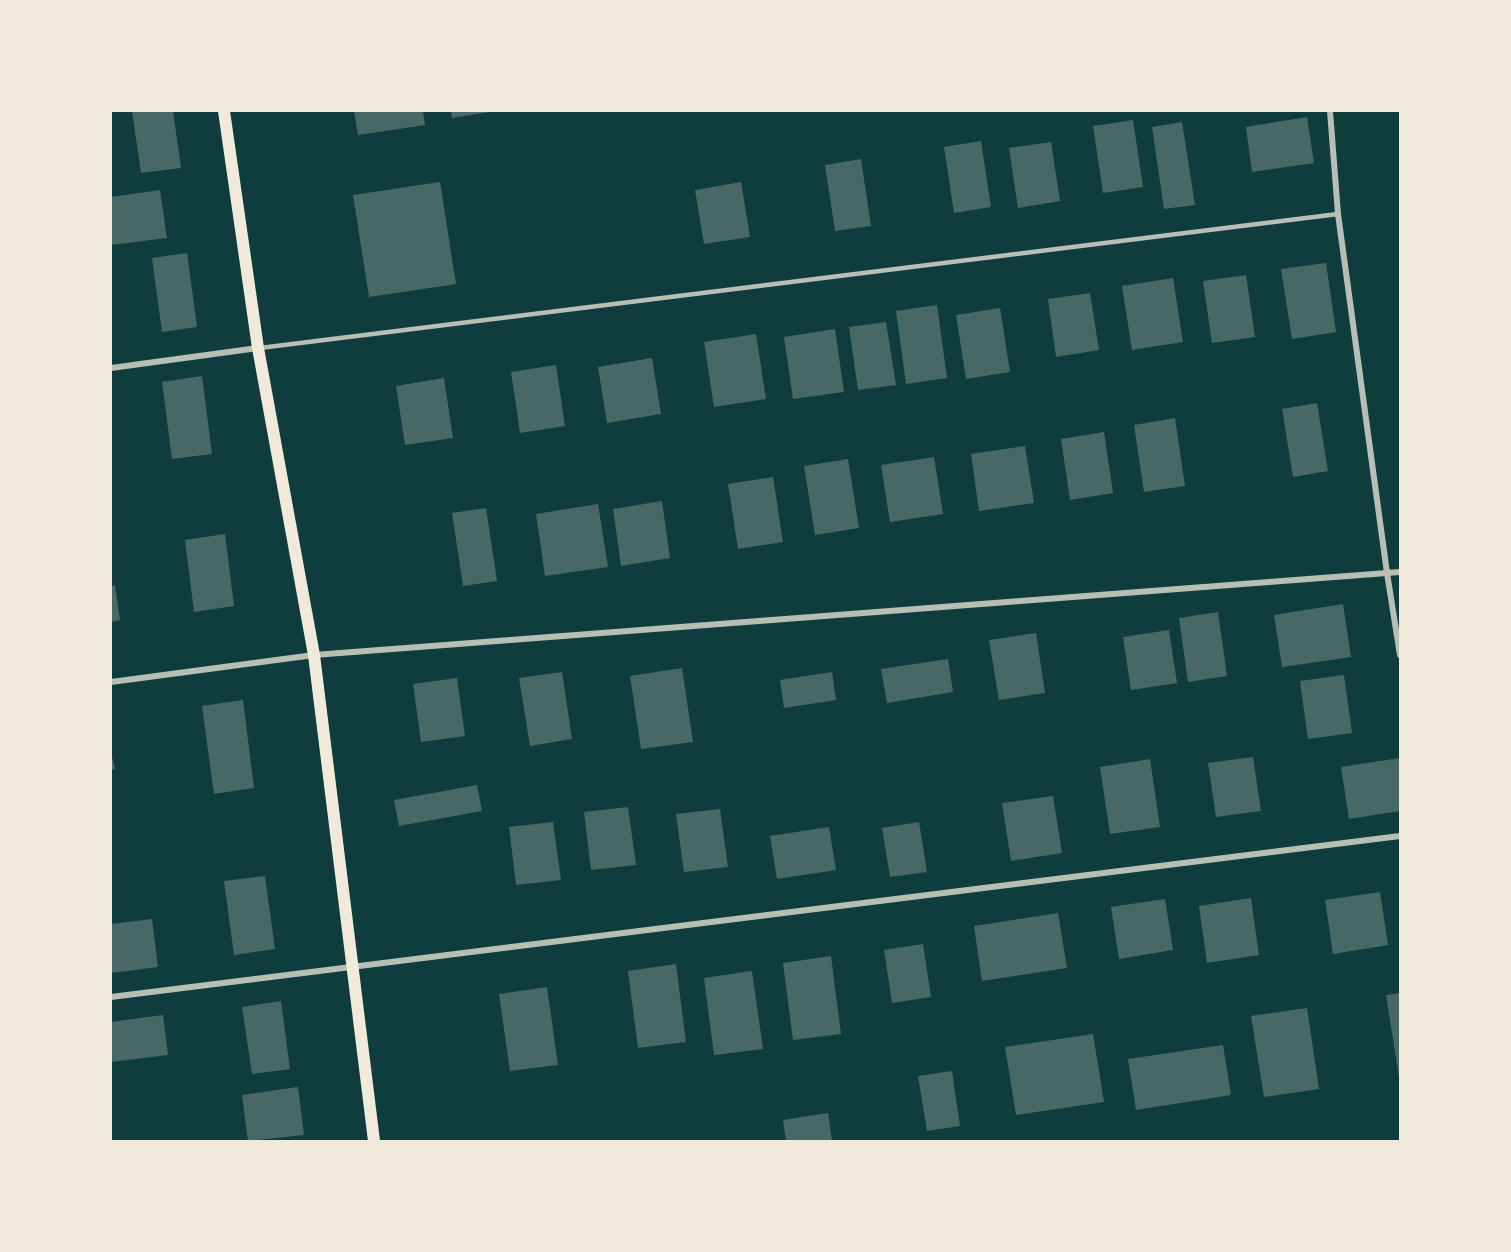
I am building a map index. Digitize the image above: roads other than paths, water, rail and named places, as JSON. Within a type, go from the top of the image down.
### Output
[{"type":"main road","points":[[224,111],[258,348],[314,655],[374,1141]]},
{"type":"street","points":[[1330,111],[1338,214],[1400,655]]},
{"type":"street","points":[[111,368],[258,348]]},
{"type":"street","points":[[111,682],[314,655],[1400,572]]},
{"type":"street","points":[[111,997],[1400,836]]},
{"type":"lane","points":[[258,348],[1338,214]]}]
